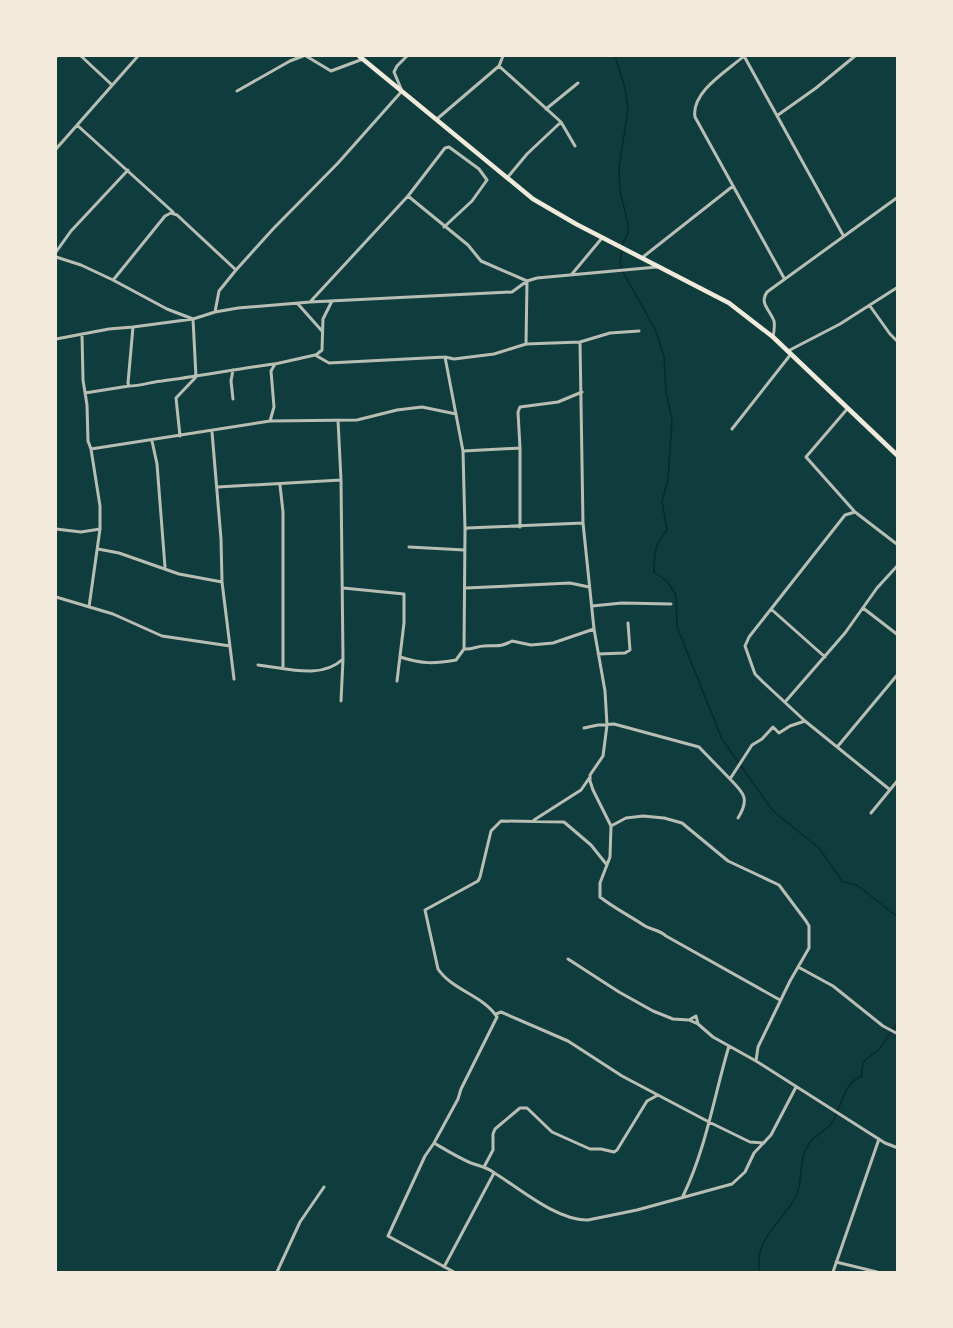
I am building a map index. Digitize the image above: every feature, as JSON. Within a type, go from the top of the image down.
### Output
[{"type":"main road","points":[[361,57],[533,199],[602,238],[729,303],[773,337],[897,456]]},
{"type":"street","points":[[81,56],[112,85]]},
{"type":"street","points":[[56,148],[138,56]]},
{"type":"street","points":[[237,91],[290,61],[305,56],[331,71],[361,57]]},
{"type":"street","points":[[215,312],[219,291],[236,270],[338,163],[402,91],[394,72],[407,56]]},
{"type":"street","points":[[436,119],[499,66],[503,56]]},
{"type":"street","points":[[784,278],[695,117],[693,109],[703,91],[744,56],[843,235]]},
{"type":"street","points":[[778,115],[855,56]]},
{"type":"street","points":[[499,66],[561,122],[575,146]]},
{"type":"street","points":[[546,109],[578,83]]},
{"type":"street","points":[[507,178],[527,154],[561,122]]},
{"type":"street","points":[[77,125],[236,270]]},
{"type":"street","points":[[310,302],[408,196],[445,148],[449,147],[479,169],[488,180],[444,227]]},
{"type":"street","points":[[128,170],[71,231],[56,254],[113,280],[167,309],[193,319]]},
{"type":"street","points":[[642,258],[733,186]]},
{"type":"street","points":[[408,196],[468,245],[481,261],[527,281]]},
{"type":"street","points":[[773,337],[774,321],[765,306],[764,296],[784,278],[897,197]]},
{"type":"street","points":[[113,280],[165,216],[171,213],[177,216]]},
{"type":"street","points":[[572,274],[602,238]]},
{"type":"street","points":[[56,339],[109,329],[193,319],[238,308],[512,292],[527,281],[537,278],[658,266]]},
{"type":"street","points":[[526,344],[527,281]]},
{"type":"street","points":[[732,429],[789,353],[870,306],[897,287]]},
{"type":"street","points":[[318,356],[321,350],[323,320],[332,301]]},
{"type":"street","points":[[297,303],[322,332]]},
{"type":"street","points":[[870,306],[897,342]]},
{"type":"street","points":[[180,436],[176,398],[196,377],[193,319]]},
{"type":"street","points":[[129,386],[129,355],[133,327]]},
{"type":"street","points":[[318,356],[329,363],[446,357],[454,359],[494,354],[526,344],[580,342],[610,333],[639,332]]},
{"type":"street","points":[[82,334],[82,367],[88,441],[100,506],[98,549],[89,607]]},
{"type":"street","points":[[533,821],[581,790],[603,756],[607,724],[605,691],[594,629],[583,523],[580,342]]},
{"type":"street","points":[[85,393],[318,356]]},
{"type":"street","points":[[400,657],[421,664],[446,662],[456,660],[464,649],[466,588],[463,451],[446,357]]},
{"type":"street","points":[[270,421],[274,407],[271,371],[275,364]]},
{"type":"street","points":[[233,370],[231,381],[233,399]]},
{"type":"street","points":[[520,527],[518,412],[520,407],[558,402],[582,392]]},
{"type":"street","points":[[91,449],[212,432],[270,421],[369,418],[413,408],[450,411],[456,414]]},
{"type":"street","points":[[848,408],[806,457],[855,512],[897,545]]},
{"type":"street","points":[[338,420],[343,658],[341,701]]},
{"type":"street","points":[[212,432],[218,487],[222,582],[234,679]]},
{"type":"street","points":[[152,440],[157,464],[165,567]]},
{"type":"street","points":[[463,451],[520,448]]},
{"type":"street","points":[[218,487],[341,480]]},
{"type":"street","points":[[280,485],[283,512],[284,667]]},
{"type":"street","points":[[855,512],[845,515],[749,637],[745,646],[755,674],[805,721],[889,789]]},
{"type":"street","points":[[465,530],[467,528],[583,523]]},
{"type":"street","points":[[56,529],[81,532],[100,529]]},
{"type":"street","points":[[409,548],[464,550]]},
{"type":"street","points":[[98,549],[165,567],[179,574],[222,582]]},
{"type":"street","points":[[785,702],[825,657],[897,565]]},
{"type":"street","points":[[466,588],[570,583],[590,587]]},
{"type":"street","points":[[342,588],[404,594],[404,623],[397,681]]},
{"type":"street","points":[[56,597],[112,614],[162,636],[230,646]]},
{"type":"street","points":[[592,606],[622,603],[671,604]]},
{"type":"street","points":[[863,608],[897,635]]},
{"type":"street","points":[[771,609],[825,657]]},
{"type":"street","points":[[598,654],[625,653],[630,650],[628,623]]},
{"type":"street","points":[[464,649],[502,646],[512,641],[531,645],[561,642],[594,629]]},
{"type":"street","points":[[258,665],[316,672],[335,666],[343,658]]},
{"type":"street","points":[[838,746],[897,674]]},
{"type":"street","points":[[730,779],[752,745],[762,739],[773,727],[779,733],[805,721]]},
{"type":"street","points":[[584,728],[607,724],[699,747],[743,793],[744,804],[738,818]]},
{"type":"street","points":[[590,775],[593,790],[611,826],[610,857],[600,883],[600,897],[646,927],[663,933],[780,1000]]},
{"type":"street","points":[[871,813],[897,780]]},
{"type":"street","points":[[611,826],[626,818],[643,816],[678,821],[728,861],[779,885],[809,926],[810,948],[780,1000],[758,1047],[756,1061]]},
{"type":"street","points":[[454,1272],[388,1236],[425,1156],[458,1099],[497,1017],[482,1002],[451,983],[438,969],[425,910],[478,880],[491,831],[501,821],[564,822],[591,845],[607,865]]},
{"type":"street","points":[[568,959],[653,1011],[673,1019],[689,1020],[698,1024],[796,1088],[897,1148]]},
{"type":"street","points":[[799,968],[832,986],[897,1034]]},
{"type":"street","points":[[495,1014],[501,1012],[568,1041],[585,1054],[709,1122],[750,1142],[764,1143]]},
{"type":"street","points":[[689,1020],[696,1016],[698,1024]]},
{"type":"street","points":[[683,1196],[691,1180],[709,1122],[729,1046]]},
{"type":"street","points":[[434,1143],[471,1163],[494,1172],[506,1182],[562,1215],[580,1220],[637,1210],[732,1184],[745,1172],[754,1154],[776,1128],[796,1088]]},
{"type":"street","points":[[484,1167],[493,1150],[495,1129],[520,1108],[527,1108],[558,1135],[590,1149],[614,1152],[647,1101],[658,1095]]},
{"type":"street","points":[[833,1272],[879,1139]]},
{"type":"street","points":[[444,1267],[494,1172]]},
{"type":"street","points":[[277,1272],[300,1222],[324,1187]]},
{"type":"street","points":[[836,1262],[877,1272]]},
{"type":"waterway","points":[[615,56],[625,88],[628,109],[619,168],[620,191],[628,224],[628,234],[623,242],[620,264],[622,268]]},
{"type":"waterway","points":[[623,272],[655,329],[664,356],[666,391],[672,420],[668,480],[662,501],[667,530],[656,549],[654,572],[667,581],[676,595],[677,627],[722,739],[773,811],[819,848],[842,881],[858,886],[898,917]]},
{"type":"waterway","points":[[760,1272],[761,1250],[765,1240],[796,1196],[800,1185],[803,1156],[808,1145],[833,1121],[847,1089],[851,1083],[862,1076],[864,1061],[880,1048],[898,1023]]}]
